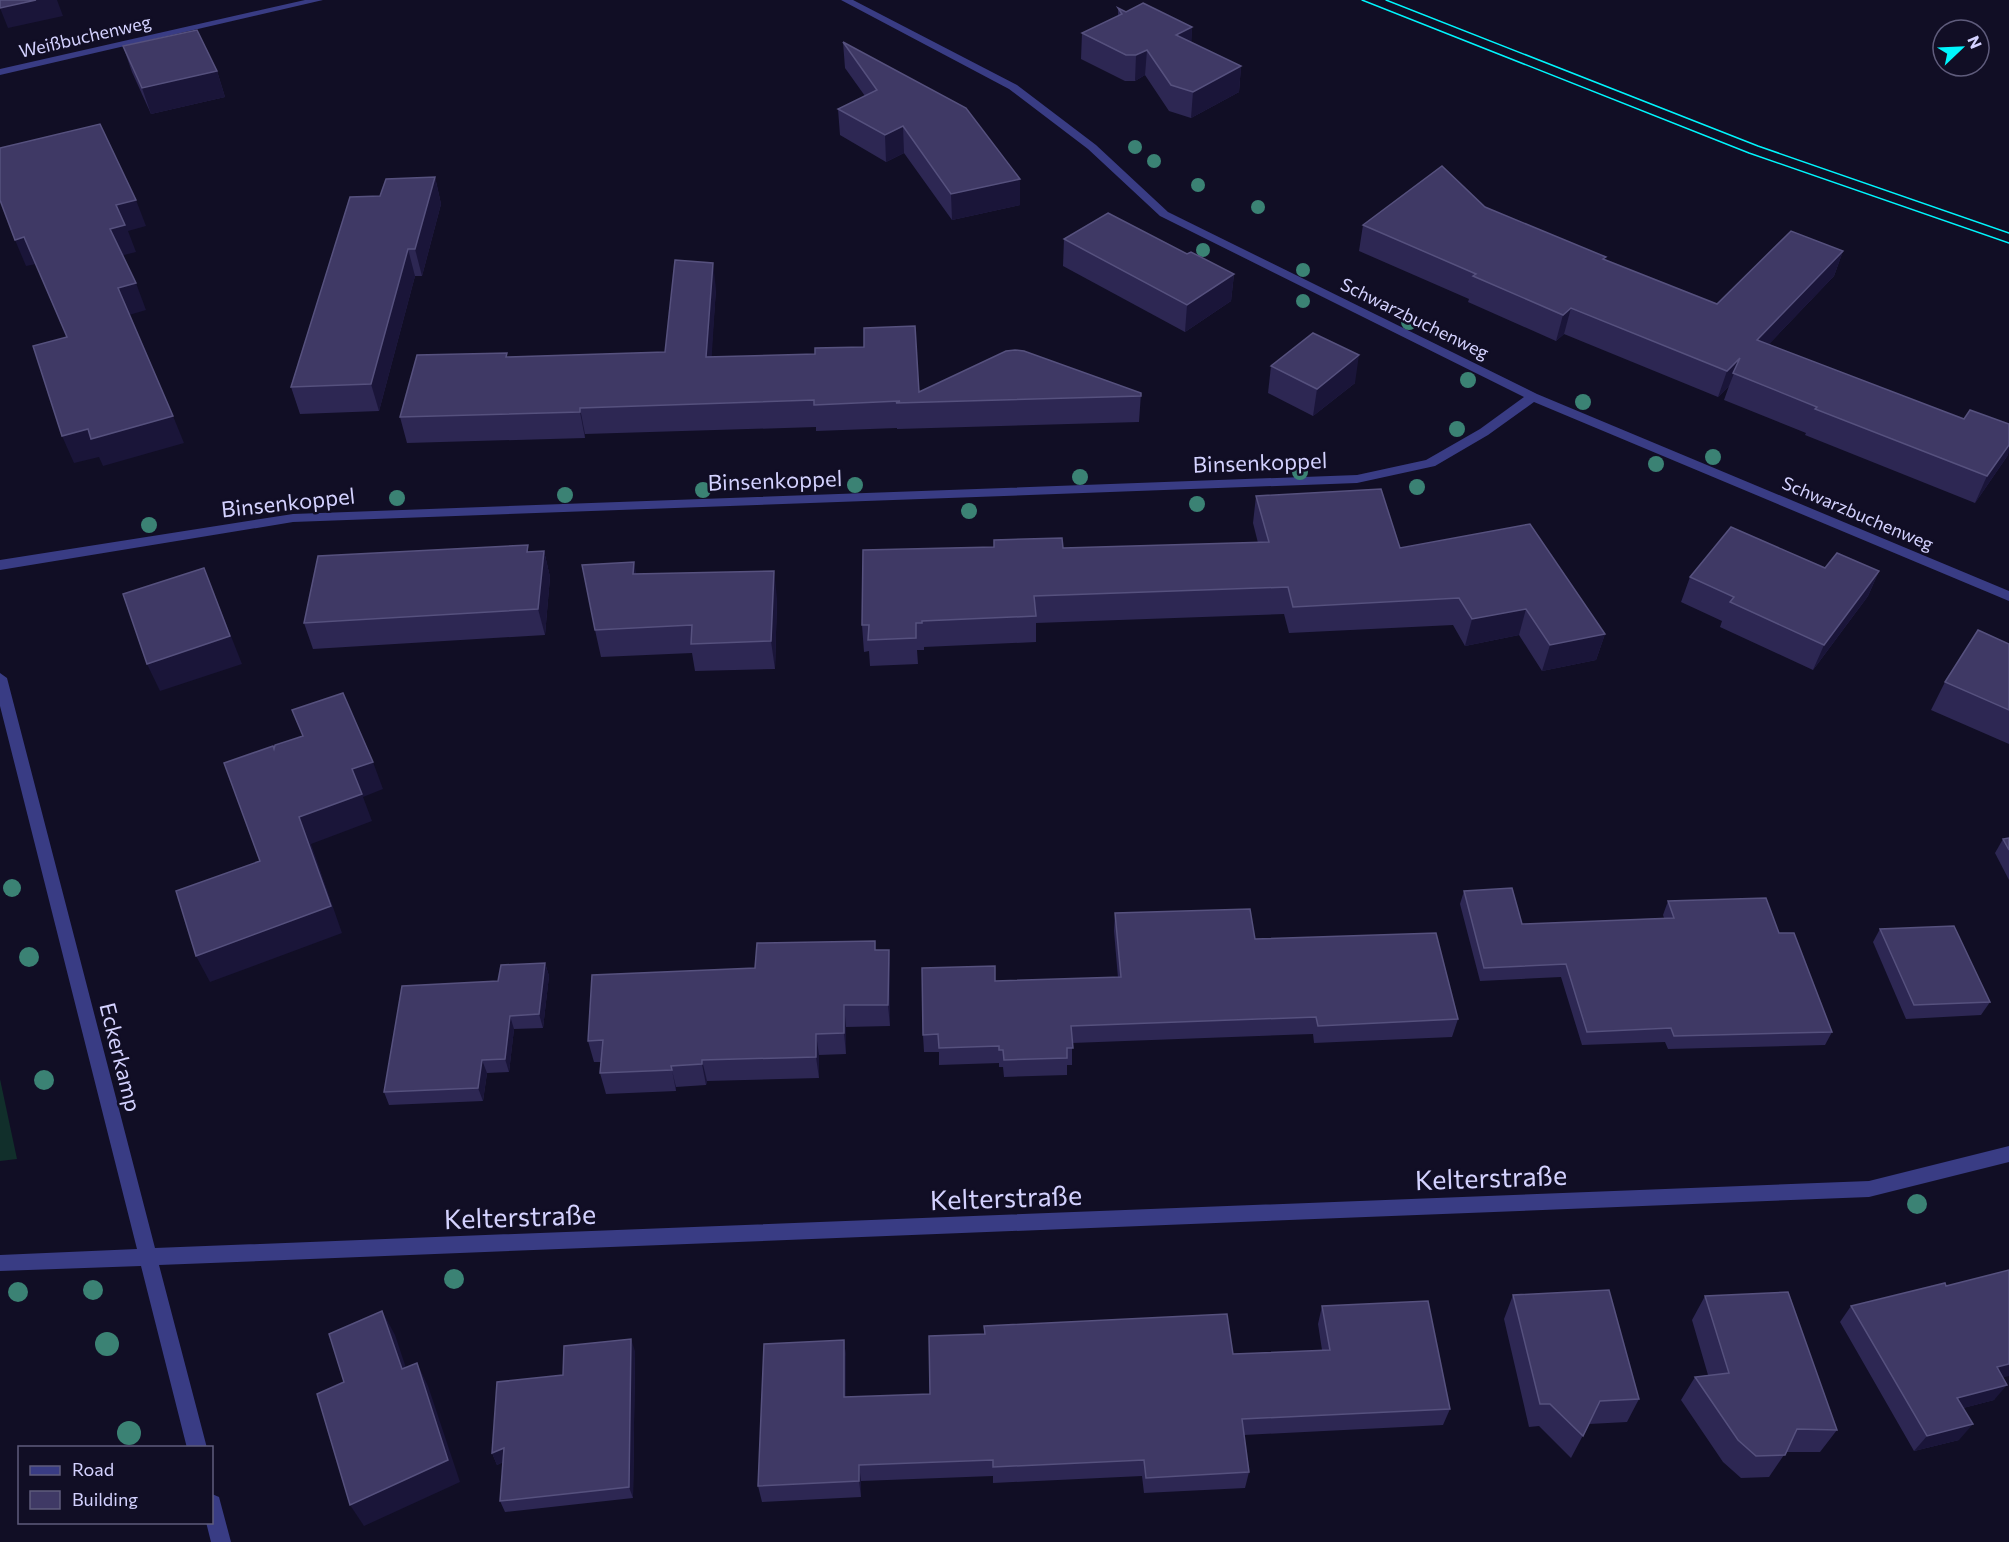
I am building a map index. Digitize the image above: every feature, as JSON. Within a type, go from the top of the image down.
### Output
[{"type":"street","name":"Weißbuchenweg","points":[[0,72],[318,0]]},
{"type":"street","name":"Schwarzbuchenweg","points":[[846,0],[1013,87],[1092,147],[1164,214],[1533,397],[2009,596]]},
{"type":"street","name":"Binsenkoppel","points":[[0,565],[293,518],[1357,479],[1430,463],[1484,432],[1533,397]]},
{"type":"street","name":"Eckerkamp","points":[[0,678],[196,1446]]},
{"type":"street","name":"Kelterstraße","points":[[0,1263],[51,1259],[147,1258],[1869,1189],[2009,1154]]},
{"type":"street","points":[[213,1508],[221,1542]]},
{"type":"green space","points":[[0,1079],[17,1159],[0,1161]]},
{"type":"building","points":[[0,0],[36,0],[0,8]]},
{"type":"building","points":[[1143,3],[1192,27],[1176,35],[1241,66],[1193,92],[1171,85],[1147,50],[1136,55],[1126,55],[1082,33],[1122,14],[1118,8],[1126,12]]},
{"type":"building","points":[[197,30],[217,71],[142,88],[123,46]]},
{"type":"building","points":[[843,42],[966,108],[1020,179],[951,194],[903,126],[885,135],[838,109],[877,90]]},
{"type":"building","points":[[100,124],[136,200],[116,205],[125,225],[110,229],[136,283],[118,288],[173,416],[91,439],[88,429],[62,436],[33,346],[67,337],[24,237],[15,240],[0,200],[0,148]]},
{"type":"building","points":[[1442,166],[1485,207],[1606,257],[1603,259],[1717,304],[1791,231],[1843,251],[1757,340],[1964,419],[1970,410],[2009,424],[2009,445],[1987,476],[1815,409],[1817,407],[1733,373],[1740,358],[1727,371],[1571,308],[1563,315],[1363,225]]},
{"type":"building","points":[[435,177],[415,249],[408,249],[371,384],[291,387],[350,197],[380,196],[386,179]]},
{"type":"building","points":[[1108,213],[1187,254],[1191,252],[1234,274],[1187,305],[1064,239]]},
{"type":"building","points":[[675,260],[713,263],[706,357],[815,354],[815,348],[864,347],[864,328],[915,326],[919,392],[1006,351],[1015,350],[1024,351],[1141,393],[1141,396],[814,405],[814,400],[580,408],[580,412],[400,417],[417,355],[507,353],[506,357],[665,352]]},
{"type":"building","points":[[1313,333],[1359,355],[1317,389],[1271,366]]},
{"type":"building","points":[[1381,489],[1400,548],[1530,524],[1605,634],[1550,645],[1526,609],[1472,619],[1459,598],[1293,607],[1288,587],[1034,596],[1036,616],[922,621],[922,623],[916,623],[916,638],[868,640],[869,625],[862,625],[863,550],[994,547],[994,540],[1062,538],[1063,548],[1269,542],[1256,496]]},
{"type":"building","points":[[1731,527],[1825,568],[1837,553],[1879,571],[1824,645],[1730,602],[1734,597],[1690,577]]},
{"type":"building","points":[[528,545],[527,552],[544,551],[538,609],[304,623],[318,556]]},
{"type":"building","points":[[634,562],[633,574],[774,571],[771,641],[691,644],[692,625],[595,630],[582,565]]},
{"type":"building","points":[[204,568],[230,636],[147,664],[123,594]]},
{"type":"building","points":[[1978,630],[2009,644],[2009,710],[1945,682]]},
{"type":"building","points":[[343,693],[373,762],[352,769],[362,794],[299,817],[331,906],[196,956],[176,891],[260,861],[224,763],[273,746],[274,749],[275,745],[303,736],[292,710]]},
{"type":"building","points":[[2009,838],[2009,850],[2003,839]]},
{"type":"building","points":[[1512,888],[1522,924],[1674,918],[1668,901],[1766,898],[1779,933],[1794,933],[1832,1032],[1674,1036],[1671,1028],[1587,1032],[1566,964],[1484,968],[1464,891]]},
{"type":"building","points":[[1250,909],[1255,939],[1436,933],[1458,1019],[1318,1026],[1316,1017],[1071,1026],[1073,1048],[1067,1048],[1067,1058],[1004,1060],[1003,1050],[999,1050],[999,1046],[939,1048],[938,1034],[923,1035],[922,968],[995,966],[995,981],[1121,977],[1115,913]]},
{"type":"building","points":[[1954,926],[1990,1002],[1914,1005],[1880,929]]},
{"type":"building","points":[[875,941],[875,950],[889,950],[888,1005],[844,1005],[844,1033],[816,1034],[816,1057],[702,1060],[702,1064],[671,1066],[672,1070],[600,1073],[603,1040],[588,1041],[592,975],[755,968],[757,943]]},
{"type":"building","points":[[545,963],[539,1014],[510,1016],[505,1059],[482,1060],[478,1088],[384,1092],[402,986],[498,981],[501,965]]},
{"type":"building","points":[[2009,1270],[2009,1364],[1997,1367],[2007,1385],[1957,1398],[1973,1424],[1927,1436],[1851,1306]]},
{"type":"building","points":[[1609,1290],[1639,1399],[1600,1401],[1583,1436],[1550,1404],[1540,1404],[1513,1295]]},
{"type":"building","points":[[1788,1292],[1837,1430],[1797,1429],[1785,1455],[1756,1456],[1738,1440],[1695,1377],[1729,1373],[1705,1296]]},
{"type":"building","points":[[1428,1301],[1450,1409],[1242,1419],[1249,1472],[1146,1478],[1144,1460],[993,1467],[993,1460],[859,1465],[859,1481],[758,1486],[764,1344],[844,1340],[844,1397],[930,1394],[929,1336],[985,1334],[984,1326],[1227,1314],[1233,1354],[1330,1350],[1322,1306]]},
{"type":"building","points":[[382,1311],[402,1369],[417,1363],[448,1460],[350,1505],[317,1394],[344,1382],[329,1334]]},
{"type":"building","points":[[631,1339],[629,1487],[500,1501],[504,1448],[492,1453],[497,1382],[563,1375],[564,1346]]},
{"type":"tram line","points":[[1362,0],[1749,153],[2009,243]]},
{"type":"tram line","points":[[1386,0],[1758,146],[2009,233]]}]
